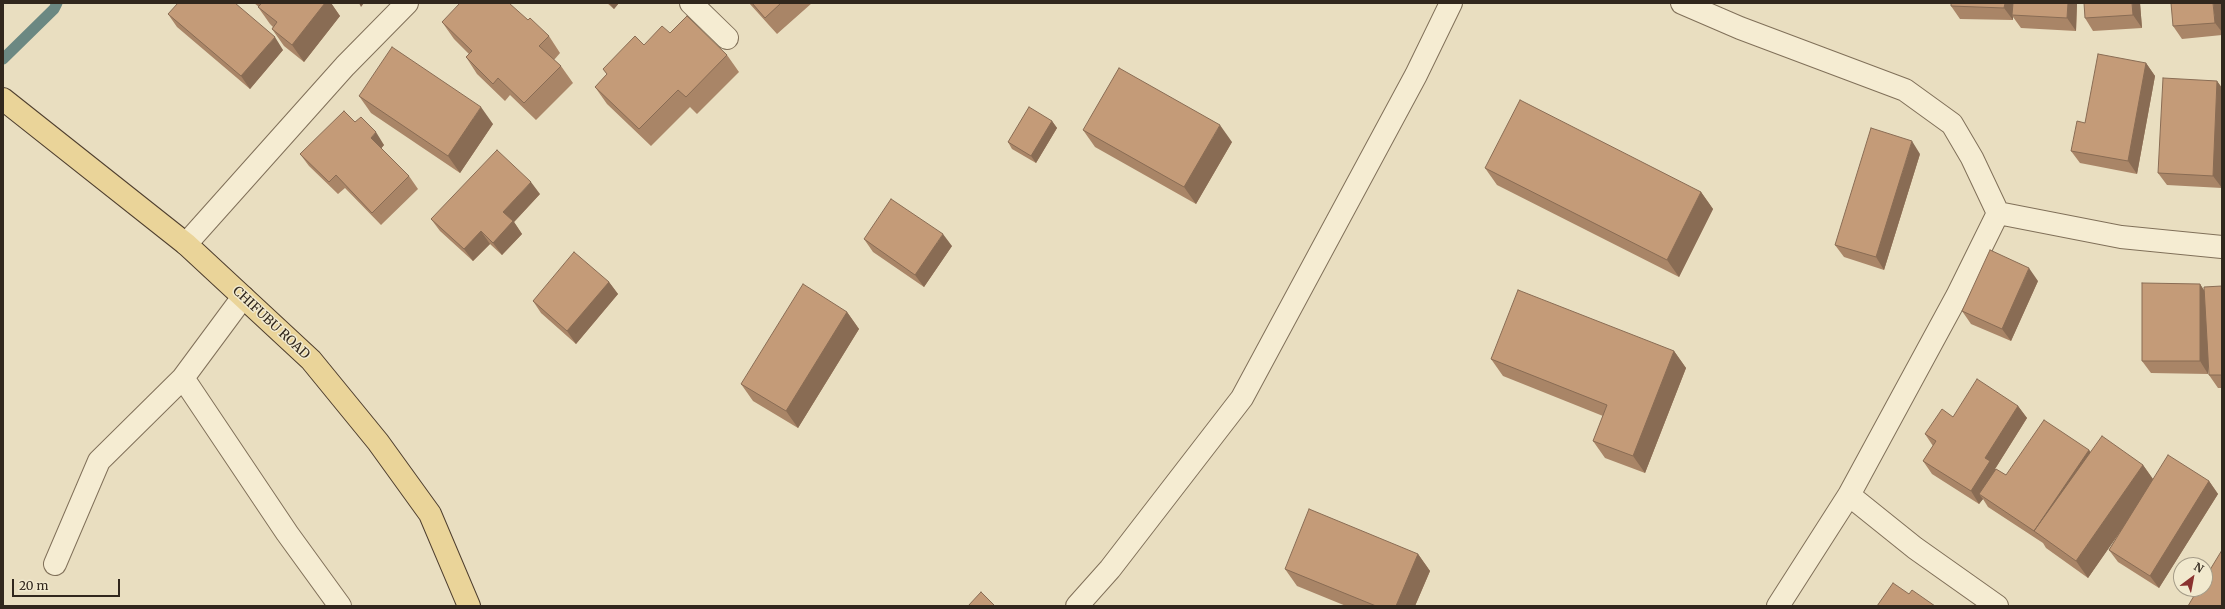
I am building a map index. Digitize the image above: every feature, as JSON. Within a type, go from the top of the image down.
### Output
[{"type":"main road","name":"CHIFUBU ROAD","points":[[3,99],[186,244],[311,360],[378,442],[430,514],[469,606]]},
{"type":"street","points":[[186,244],[345,66],[407,3]]},
{"type":"street","points":[[691,3],[727,38]]},
{"type":"street","points":[[1077,606],[1110,569],[1242,398],[1416,74],[1450,3]]},
{"type":"street","points":[[1682,3],[1740,28],[1905,90],[1952,124],[1972,158],[1998,212]]},
{"type":"street","points":[[1998,212],[2121,237],[2222,247]]},
{"type":"street","points":[[1778,606],[1849,495],[1957,296],[1998,212]]},
{"type":"street","points":[[56,564],[99,461],[183,378],[243,297]]},
{"type":"street","points":[[183,378],[287,533],[340,606]]},
{"type":"street","points":[[1849,495],[1915,548],[1997,606]]},
{"type":"building","points":[[178,3],[235,3],[275,37],[241,76],[168,14]]},
{"type":"building","points":[[262,3],[325,3],[292,45],[272,29],[277,22],[258,7]]},
{"type":"building","points":[[460,3],[509,3],[528,20],[530,18],[549,36],[539,46],[561,66],[524,103],[498,78],[493,84],[466,57],[472,51],[442,22]]},
{"type":"building","points":[[752,3],[781,3],[765,18]]},
{"type":"building","points":[[1951,3],[2005,3],[2004,8],[1951,6]]},
{"type":"building","points":[[2013,3],[2068,3],[2067,18],[2012,15]]},
{"type":"building","points":[[2084,3],[2132,3],[2133,15],[2085,18]]},
{"type":"building","points":[[2171,3],[2213,3],[2215,23],[2173,26]]},
{"type":"building","points":[[687,16],[727,55],[686,97],[678,90],[639,129],[595,87],[607,74],[603,69],[635,36],[644,45],[662,26],[670,33]]},
{"type":"building","points":[[392,47],[481,107],[448,156],[359,96]]},
{"type":"building","points":[[2098,54],[2146,63],[2128,161],[2071,151],[2077,121],[2085,123]]},
{"type":"building","points":[[1119,68],[1220,125],[1184,187],[1083,130]]},
{"type":"building","points":[[2163,78],[2217,81],[2213,176],[2158,173]]},
{"type":"building","points":[[1520,100],[1701,192],[1667,260],[1485,168]]},
{"type":"building","points":[[1029,107],[1052,121],[1031,156],[1008,142]]},
{"type":"building","points":[[344,111],[355,122],[361,117],[376,132],[371,138],[409,176],[372,213],[336,175],[329,182],[300,154]]},
{"type":"building","points":[[1871,128],[1912,141],[1876,257],[1835,245]]},
{"type":"building","points":[[497,150],[531,182],[503,212],[513,221],[493,243],[481,231],[464,249],[431,219]]},
{"type":"building","points":[[891,199],[943,234],[915,275],[864,239]]},
{"type":"building","points":[[1990,250],[2029,268],[2002,329],[1962,311]]},
{"type":"building","points":[[574,252],[609,282],[567,331],[533,301]]},
{"type":"building","points":[[2142,283],[2200,284],[2200,361],[2142,361]]},
{"type":"building","points":[[803,284],[847,312],[786,411],[741,384]]},
{"type":"building","points":[[2222,286],[2222,375],[2209,375],[2204,287]]},
{"type":"building","points":[[1518,290],[1674,351],[1633,456],[1593,441],[1607,405],[1491,359]]},
{"type":"building","points":[[1977,379],[2018,406],[1985,458],[1990,461],[1971,491],[1923,461],[1936,441],[1925,434],[1942,409],[1953,417]]},
{"type":"building","points":[[2044,420],[2089,450],[2034,531],[1979,494],[1996,469],[2006,475]]},
{"type":"building","points":[[2102,436],[2143,465],[2076,561],[2034,531]]},
{"type":"building","points":[[2168,455],[2209,481],[2150,576],[2109,550]]},
{"type":"building","points":[[1309,509],[1418,554],[1396,606],[1376,606],[1285,569]]},
{"type":"building","points":[[2222,550],[2222,606],[2188,606],[2193,597],[2213,597],[2213,565]]},
{"type":"building","points":[[1893,583],[1909,594],[1912,590],[1935,606],[1877,606]]},
{"type":"building","points":[[981,592],[995,606],[968,606]]},
{"type":"waterway","points":[[3,59],[54,9],[57,3]]}]
